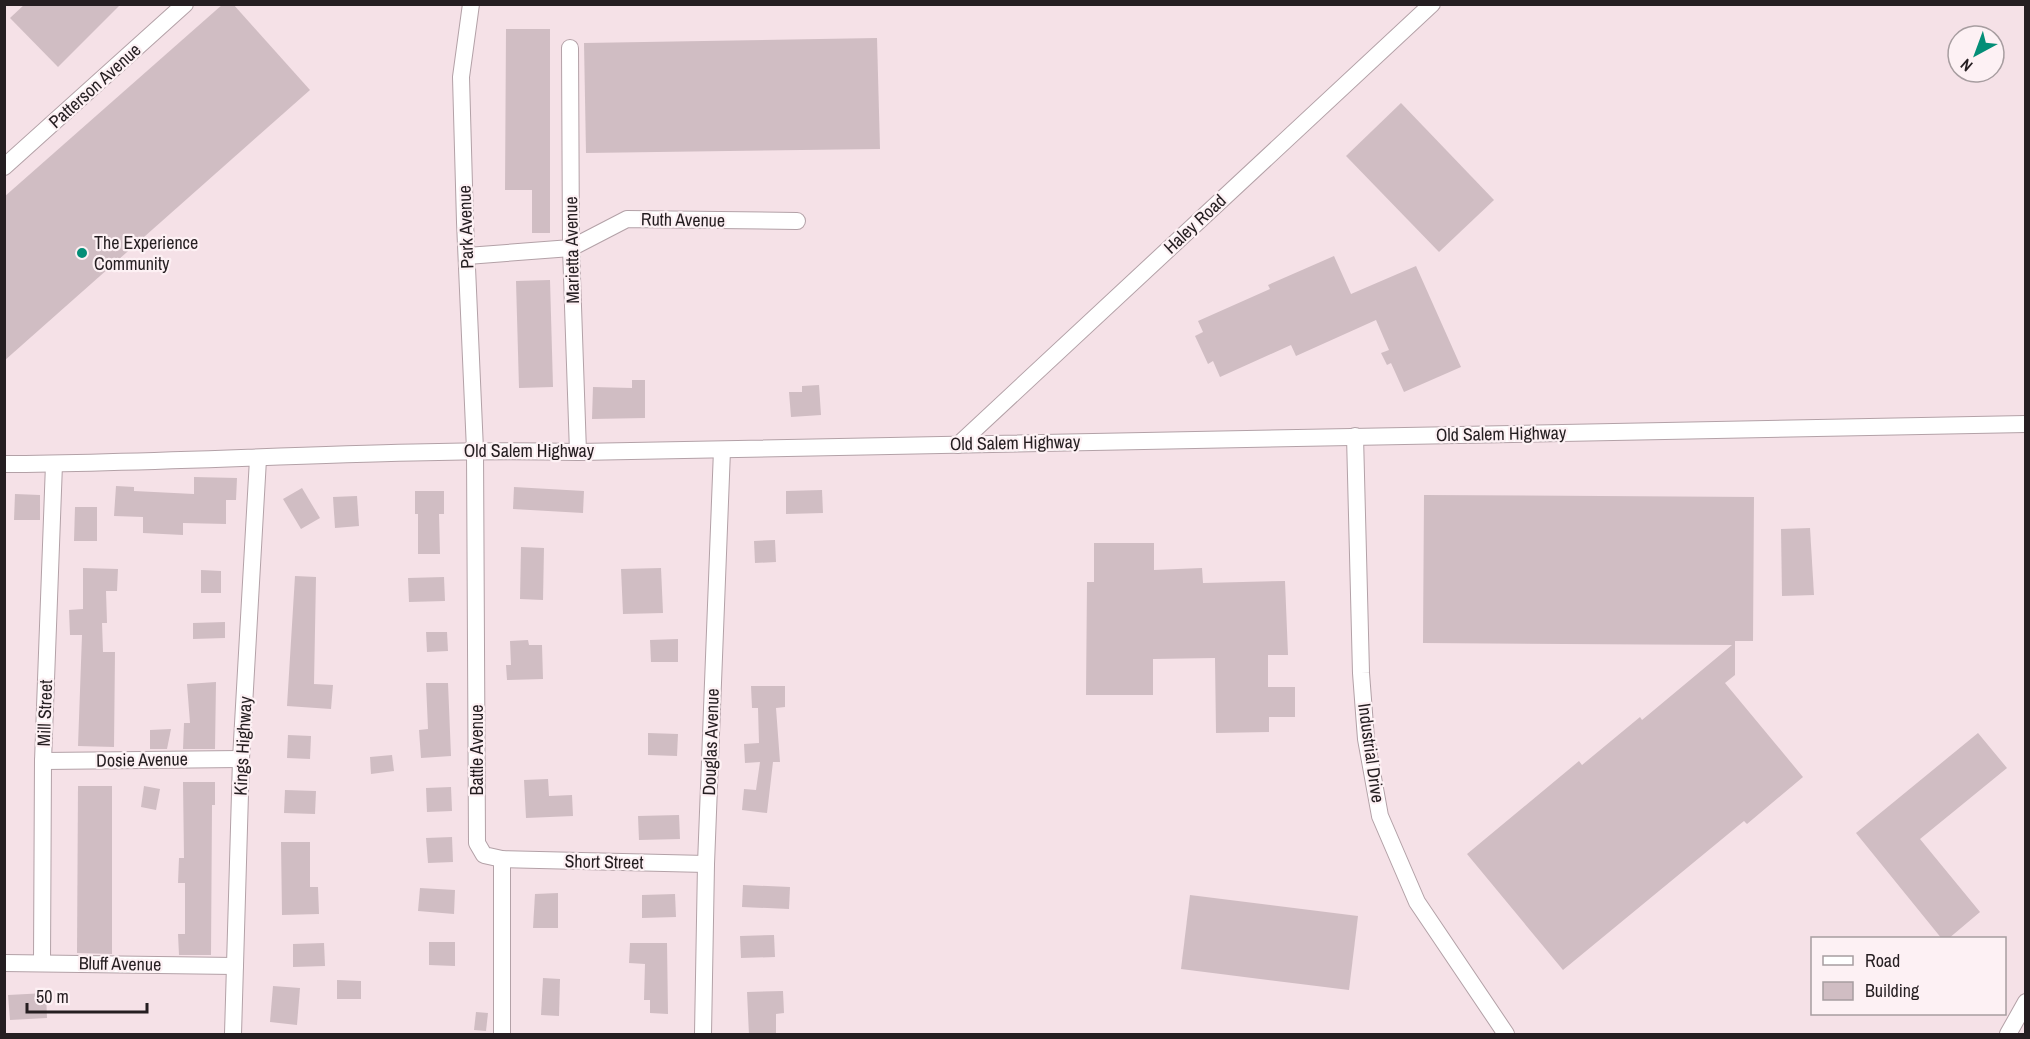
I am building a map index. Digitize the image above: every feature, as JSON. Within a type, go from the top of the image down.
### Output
[{"type":"street","name":"Patterson Avenue","points":[[4,167],[185,4]]},
{"type":"street","name":"Park Avenue","points":[[471,4],[461,77],[475,450]]},
{"type":"street","name":"Haley Road","points":[[958,445],[1432,4]]},
{"type":"street","name":"Marietta Avenue","points":[[570,48],[571,248],[578,452]]},
{"type":"street","name":"Ruth Avenue","points":[[467,256],[571,248],[627,219],[797,221]]},
{"type":"street","name":"Old Salem Highway","points":[[4,464],[258,459],[475,450],[578,452],[722,450],[2025,424]]},
{"type":"street","name":"Industrial Drive","points":[[1355,436],[1361,673],[1366,739],[1380,816],[1418,902],[1506,1035]]},
{"type":"street","name":"Battle Avenue","points":[[475,450],[477,843],[484,855],[502,860]]},
{"type":"street","name":"Douglas Avenue","points":[[703,1035],[706,864],[722,450]]},
{"type":"street","name":"Kings Highway","points":[[233,1035],[241,759],[258,459]]},
{"type":"street","name":"Mill Street","points":[[42,962],[43,761],[54,464]]},
{"type":"street","name":"Dosie Avenue","points":[[43,761],[241,759]]},
{"type":"street","name":"Short Street","points":[[502,860],[706,864]]},
{"type":"street","points":[[502,860],[502,1035]]},
{"type":"street","name":"Bluff Avenue","points":[[4,963],[235,966]]},
{"type":"street","points":[[2008,1035],[2025,1002]]},
{"type":"building","points":[[25,4],[121,4],[58,67],[10,18]]},
{"type":"building","points":[[223,4],[233,4],[310,90],[4,361],[4,197]]},
{"type":"building","points":[[506,29],[550,29],[550,233],[532,233],[532,190],[505,190]]},
{"type":"building","points":[[877,38],[880,149],[586,153],[584,43]]},
{"type":"building","points":[[1401,103],[1494,200],[1439,252],[1346,156]]},
{"type":"building","points":[[1334,256],[1351,294],[1416,266],[1461,367],[1404,392],[1391,363],[1387,365],[1381,353],[1389,350],[1376,320],[1296,356],[1291,345],[1220,377],[1213,361],[1208,364],[1195,336],[1203,332],[1198,321],[1270,289],[1268,285]]},
{"type":"building","points":[[550,280],[553,387],[519,388],[516,281]]},
{"type":"building","points":[[632,380],[645,380],[645,418],[592,419],[593,387],[632,388]]},
{"type":"building","points":[[819,385],[821,415],[791,417],[789,392],[802,392],[802,386]]},
{"type":"building","points":[[194,477],[237,478],[236,500],[226,500],[226,524],[183,523],[183,535],[143,533],[143,517],[114,516],[116,486],[134,487],[134,491],[194,494]]},
{"type":"building","points":[[514,487],[584,491],[583,513],[513,509]]},
{"type":"building","points":[[302,488],[320,518],[301,529],[283,499]]},
{"type":"building","points":[[822,490],[823,513],[786,514],[786,491]]},
{"type":"building","points":[[415,491],[444,491],[444,514],[439,514],[440,554],[418,554],[418,514],[415,514]]},
{"type":"building","points":[[15,494],[40,495],[40,520],[14,520]]},
{"type":"building","points":[[1424,495],[1754,497],[1753,641],[1735,641],[1735,675],[1725,683],[1803,777],[1747,824],[1744,821],[1563,970],[1467,854],[1579,761],[1582,765],[1640,717],[1642,720],[1732,645],[1423,643]]},
{"type":"building","points":[[357,496],[359,526],[335,528],[333,497]]},
{"type":"building","points":[[75,507],[97,507],[97,541],[74,541]]},
{"type":"building","points":[[1810,528],[1814,595],[1782,596],[1781,529]]},
{"type":"building","points":[[775,540],[776,562],[755,563],[754,541]]},
{"type":"building","points":[[1094,543],[1154,543],[1154,570],[1202,568],[1203,583],[1285,581],[1288,655],[1268,655],[1268,687],[1295,687],[1295,717],[1269,717],[1269,732],[1216,733],[1215,658],[1153,659],[1153,695],[1086,695],[1087,582],[1094,582]]},
{"type":"building","points":[[521,547],[544,548],[543,600],[520,599]]},
{"type":"building","points":[[83,568],[118,569],[117,591],[106,591],[107,623],[102,623],[103,652],[115,652],[114,747],[78,746],[82,635],[70,635],[69,610],[83,609]]},
{"type":"building","points":[[661,568],[663,613],[623,614],[621,569]]},
{"type":"building","points":[[201,570],[221,571],[221,593],[201,593]]},
{"type":"building","points":[[295,576],[316,577],[314,684],[333,685],[331,709],[287,706]]},
{"type":"building","points":[[444,577],[445,601],[409,602],[408,578]]},
{"type":"building","points":[[225,622],[225,638],[193,639],[193,623]]},
{"type":"building","points":[[426,632],[447,632],[448,651],[427,652]]},
{"type":"building","points":[[678,639],[678,662],[651,662],[650,640]]},
{"type":"building","points":[[528,640],[529,645],[542,645],[543,679],[507,680],[506,665],[511,665],[510,641]]},
{"type":"building","points":[[216,682],[215,749],[183,749],[184,723],[190,723],[187,684]]},
{"type":"building","points":[[426,683],[448,683],[451,756],[421,758],[419,730],[428,729]]},
{"type":"building","points":[[751,686],[785,686],[785,707],[776,708],[780,762],[773,762],[767,813],[742,810],[744,789],[756,790],[760,762],[745,763],[744,744],[759,743],[758,708],[752,708]]},
{"type":"building","points":[[171,729],[167,749],[150,749],[150,730]]},
{"type":"building","points":[[648,733],[678,734],[677,756],[648,755]]},
{"type":"building","points":[[1978,733],[2007,768],[1920,839],[1980,912],[1950,937],[1940,937],[1856,833]]},
{"type":"building","points":[[288,735],[311,736],[310,759],[287,758]]},
{"type":"building","points":[[392,755],[394,771],[371,774],[370,757]]},
{"type":"building","points":[[548,779],[549,796],[572,795],[573,816],[526,818],[524,780]]},
{"type":"building","points":[[183,782],[215,782],[215,805],[212,805],[211,955],[179,955],[178,934],[185,934],[185,883],[178,883],[179,858],[184,858]]},
{"type":"building","points":[[78,786],[112,786],[112,954],[77,953]]},
{"type":"building","points":[[144,786],[160,789],[156,810],[141,807]]},
{"type":"building","points":[[451,787],[452,811],[427,812],[426,788]]},
{"type":"building","points":[[285,790],[316,791],[315,814],[284,813]]},
{"type":"building","points":[[679,815],[680,839],[639,840],[638,816]]},
{"type":"building","points":[[452,837],[453,862],[428,863],[426,838]]},
{"type":"building","points":[[281,842],[310,842],[310,887],[318,887],[319,914],[282,915]]},
{"type":"building","points":[[743,885],[790,887],[789,909],[742,907]]},
{"type":"building","points":[[420,888],[455,890],[454,914],[418,911]]},
{"type":"building","points":[[558,893],[558,928],[533,928],[535,894]]},
{"type":"building","points":[[675,894],[676,917],[642,918],[642,895]]},
{"type":"building","points":[[1190,895],[1358,916],[1349,990],[1181,969]]},
{"type":"building","points":[[774,935],[775,957],[741,958],[740,936]]},
{"type":"building","points":[[429,942],[455,942],[455,966],[429,965]]},
{"type":"building","points":[[324,943],[325,966],[293,967],[293,944]]},
{"type":"building","points":[[630,943],[667,943],[668,1014],[650,1013],[650,1000],[644,1000],[645,964],[629,963]]},
{"type":"building","points":[[543,978],[560,979],[559,1016],[541,1015]]},
{"type":"building","points":[[337,980],[361,981],[361,999],[337,999]]},
{"type":"building","points":[[273,986],[300,988],[297,1025],[270,1022]]},
{"type":"building","points":[[783,991],[784,1013],[776,1014],[776,1035],[749,1035],[747,992]]},
{"type":"building","points":[[46,993],[47,1018],[10,1020],[8,995]]},
{"type":"building","points":[[476,1012],[488,1013],[486,1031],[474,1030]]},
{"type":"place","name":"The Experience Community","points":[[82,253]]}]
